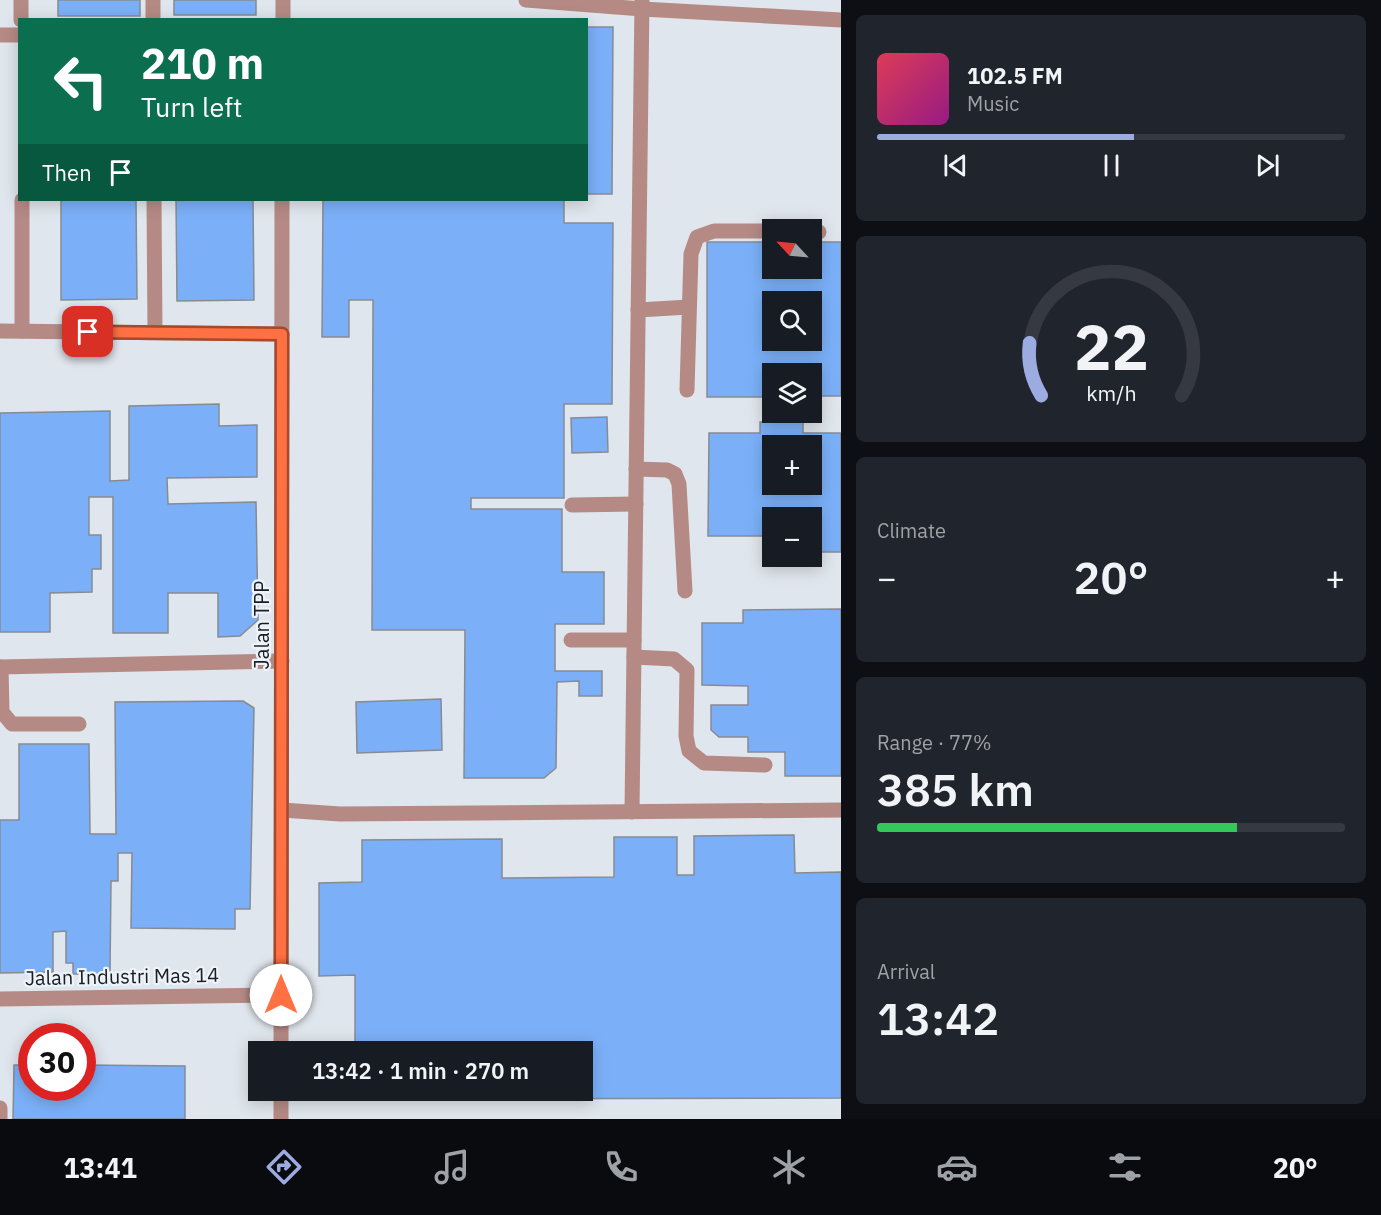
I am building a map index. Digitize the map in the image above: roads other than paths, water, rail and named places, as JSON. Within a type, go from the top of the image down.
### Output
[{"type":"street","points":[[21,0],[21,18]]},
{"type":"street","points":[[153,0],[153,18]]},
{"type":"street","points":[[283,0],[283,18]]},
{"type":"street","points":[[526,0],[642,4],[841,20]]},
{"type":"street","points":[[632,812],[642,4]]},
{"type":"street","points":[[0,35],[18,35]]},
{"type":"street","points":[[22,201],[22,331]]},
{"type":"street","points":[[154,201],[155,332]]},
{"type":"street","name":"Jalan TPP","points":[[281,1041],[282,201]]},
{"type":"street","points":[[687,390],[691,254],[697,237],[714,231],[762,231]]},
{"type":"street","points":[[638,310],[689,307]]},
{"type":"street","points":[[0,331],[282,334]]},
{"type":"street","points":[[636,469],[667,470],[675,474],[679,484],[684,591]]},
{"type":"street","points":[[572,505],[636,504]]},
{"type":"street","points":[[571,640],[634,640]]},
{"type":"street","points":[[634,657],[674,659],[687,670],[686,736],[688,751],[704,763],[765,765]]},
{"type":"street","points":[[79,724],[12,724],[2,712],[1,667],[282,661]]},
{"type":"street","points":[[282,810],[340,814],[841,810]]},
{"type":"street","name":"Jalan Industri Mas 14","points":[[0,999],[281,995]]},
{"type":"street","points":[[281,1101],[281,1119]]},
{"type":"street","points":[[0,1107],[0,1119]]}]
